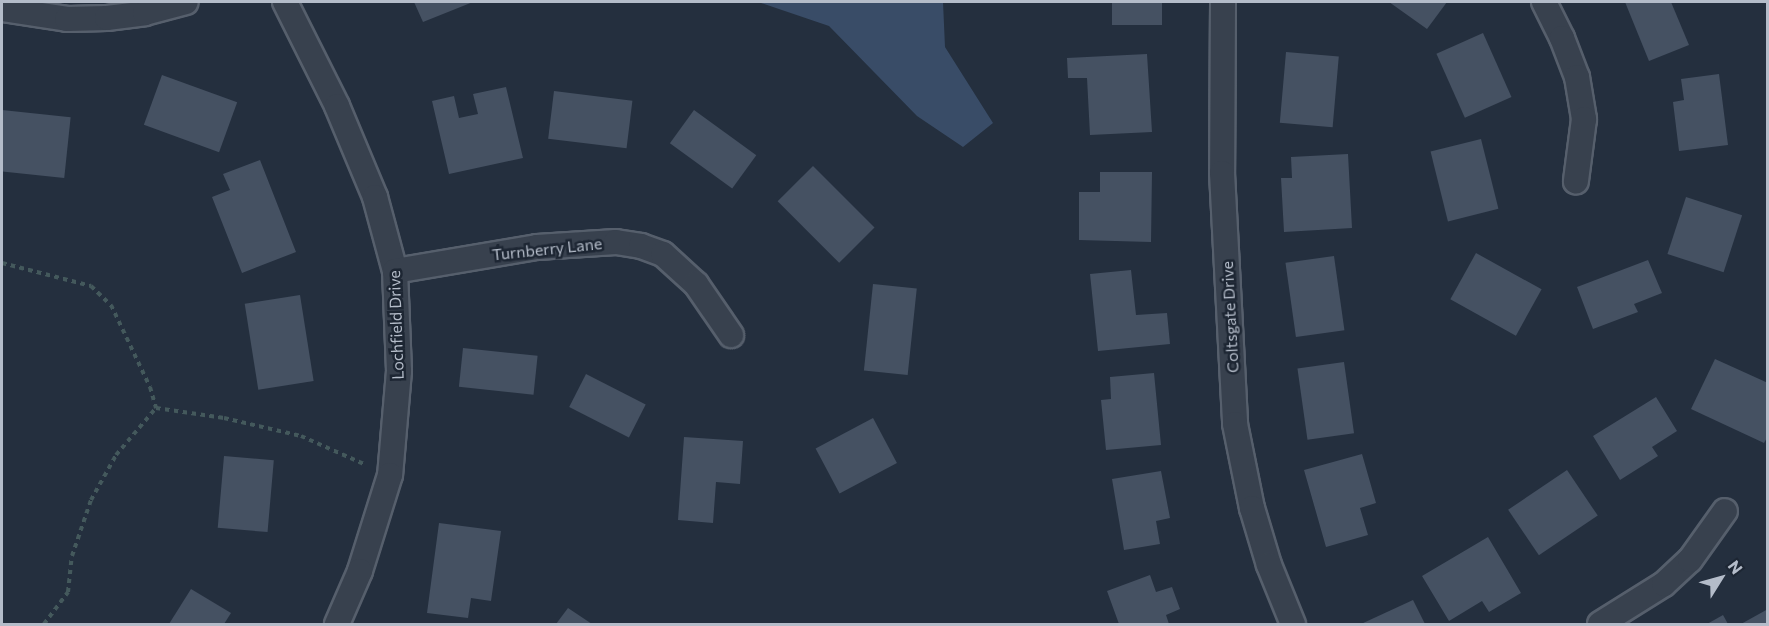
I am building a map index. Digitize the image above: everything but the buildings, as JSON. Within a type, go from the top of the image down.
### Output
[{"type":"street","points":[[2,9],[66,19],[106,18],[146,13],[186,2]]},
{"type":"street","name":"Lochfield Drive","points":[[285,2],[337,106],[375,197],[395,271],[399,371],[390,475],[360,571],[337,624]]},
{"type":"street","name":"Coltsgate Drive","points":[[1223,2],[1222,173],[1235,424],[1252,508],[1269,564],[1293,624]]},
{"type":"street","points":[[1544,2],[1562,38],[1577,77],[1584,119],[1576,181]]},
{"type":"street","name":"Turnberry Lane","points":[[395,271],[537,247],[616,242],[641,246],[663,254],[696,284],[730,335]]},
{"type":"street","points":[[1600,624],[1664,584],[1690,560],[1725,511]]},
{"type":"path","points":[[2,263],[35,269],[91,286],[111,305],[150,387],[156,408]]},
{"type":"path","points":[[156,408],[224,418],[301,436],[390,475]]},
{"type":"path","points":[[44,624],[68,592],[72,556],[91,500],[116,455],[156,408]]},
{"type":"water","points":[[758,2],[943,2],[945,47],[993,123],[963,147],[917,116],[829,26]]}]
